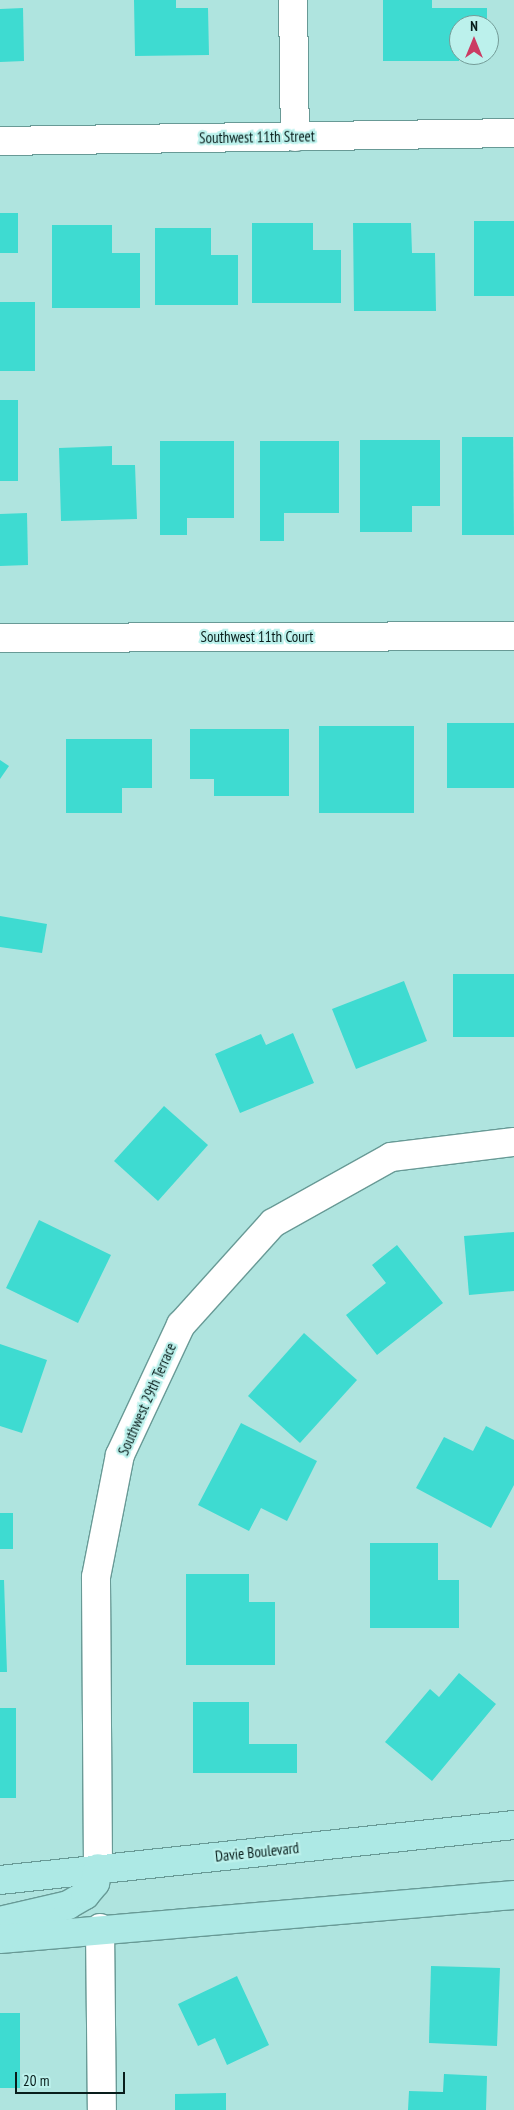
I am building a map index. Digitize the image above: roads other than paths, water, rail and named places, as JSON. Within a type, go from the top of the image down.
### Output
[{"type":"main road","name":"Davie Boulevard","points":[[0,1880],[98,1868],[514,1825]]},
{"type":"main road","points":[[0,1921],[68,1905],[85,1895],[95,1883],[98,1868]]},
{"type":"main road","points":[[0,1939],[100,1928],[514,1895]]},
{"type":"street","points":[[293,0],[296,137]]},
{"type":"street","name":"Southwest 11th Street","points":[[0,141],[514,133]]},
{"type":"street","name":"Southwest 11th Court","points":[[0,638],[514,636]]},
{"type":"street","name":"Southwest 29th Terrace","points":[[98,1868],[96,1577],[120,1455],[180,1325],[273,1223],[391,1157],[514,1142]]},
{"type":"street","points":[[100,1928],[102,2110]]}]
